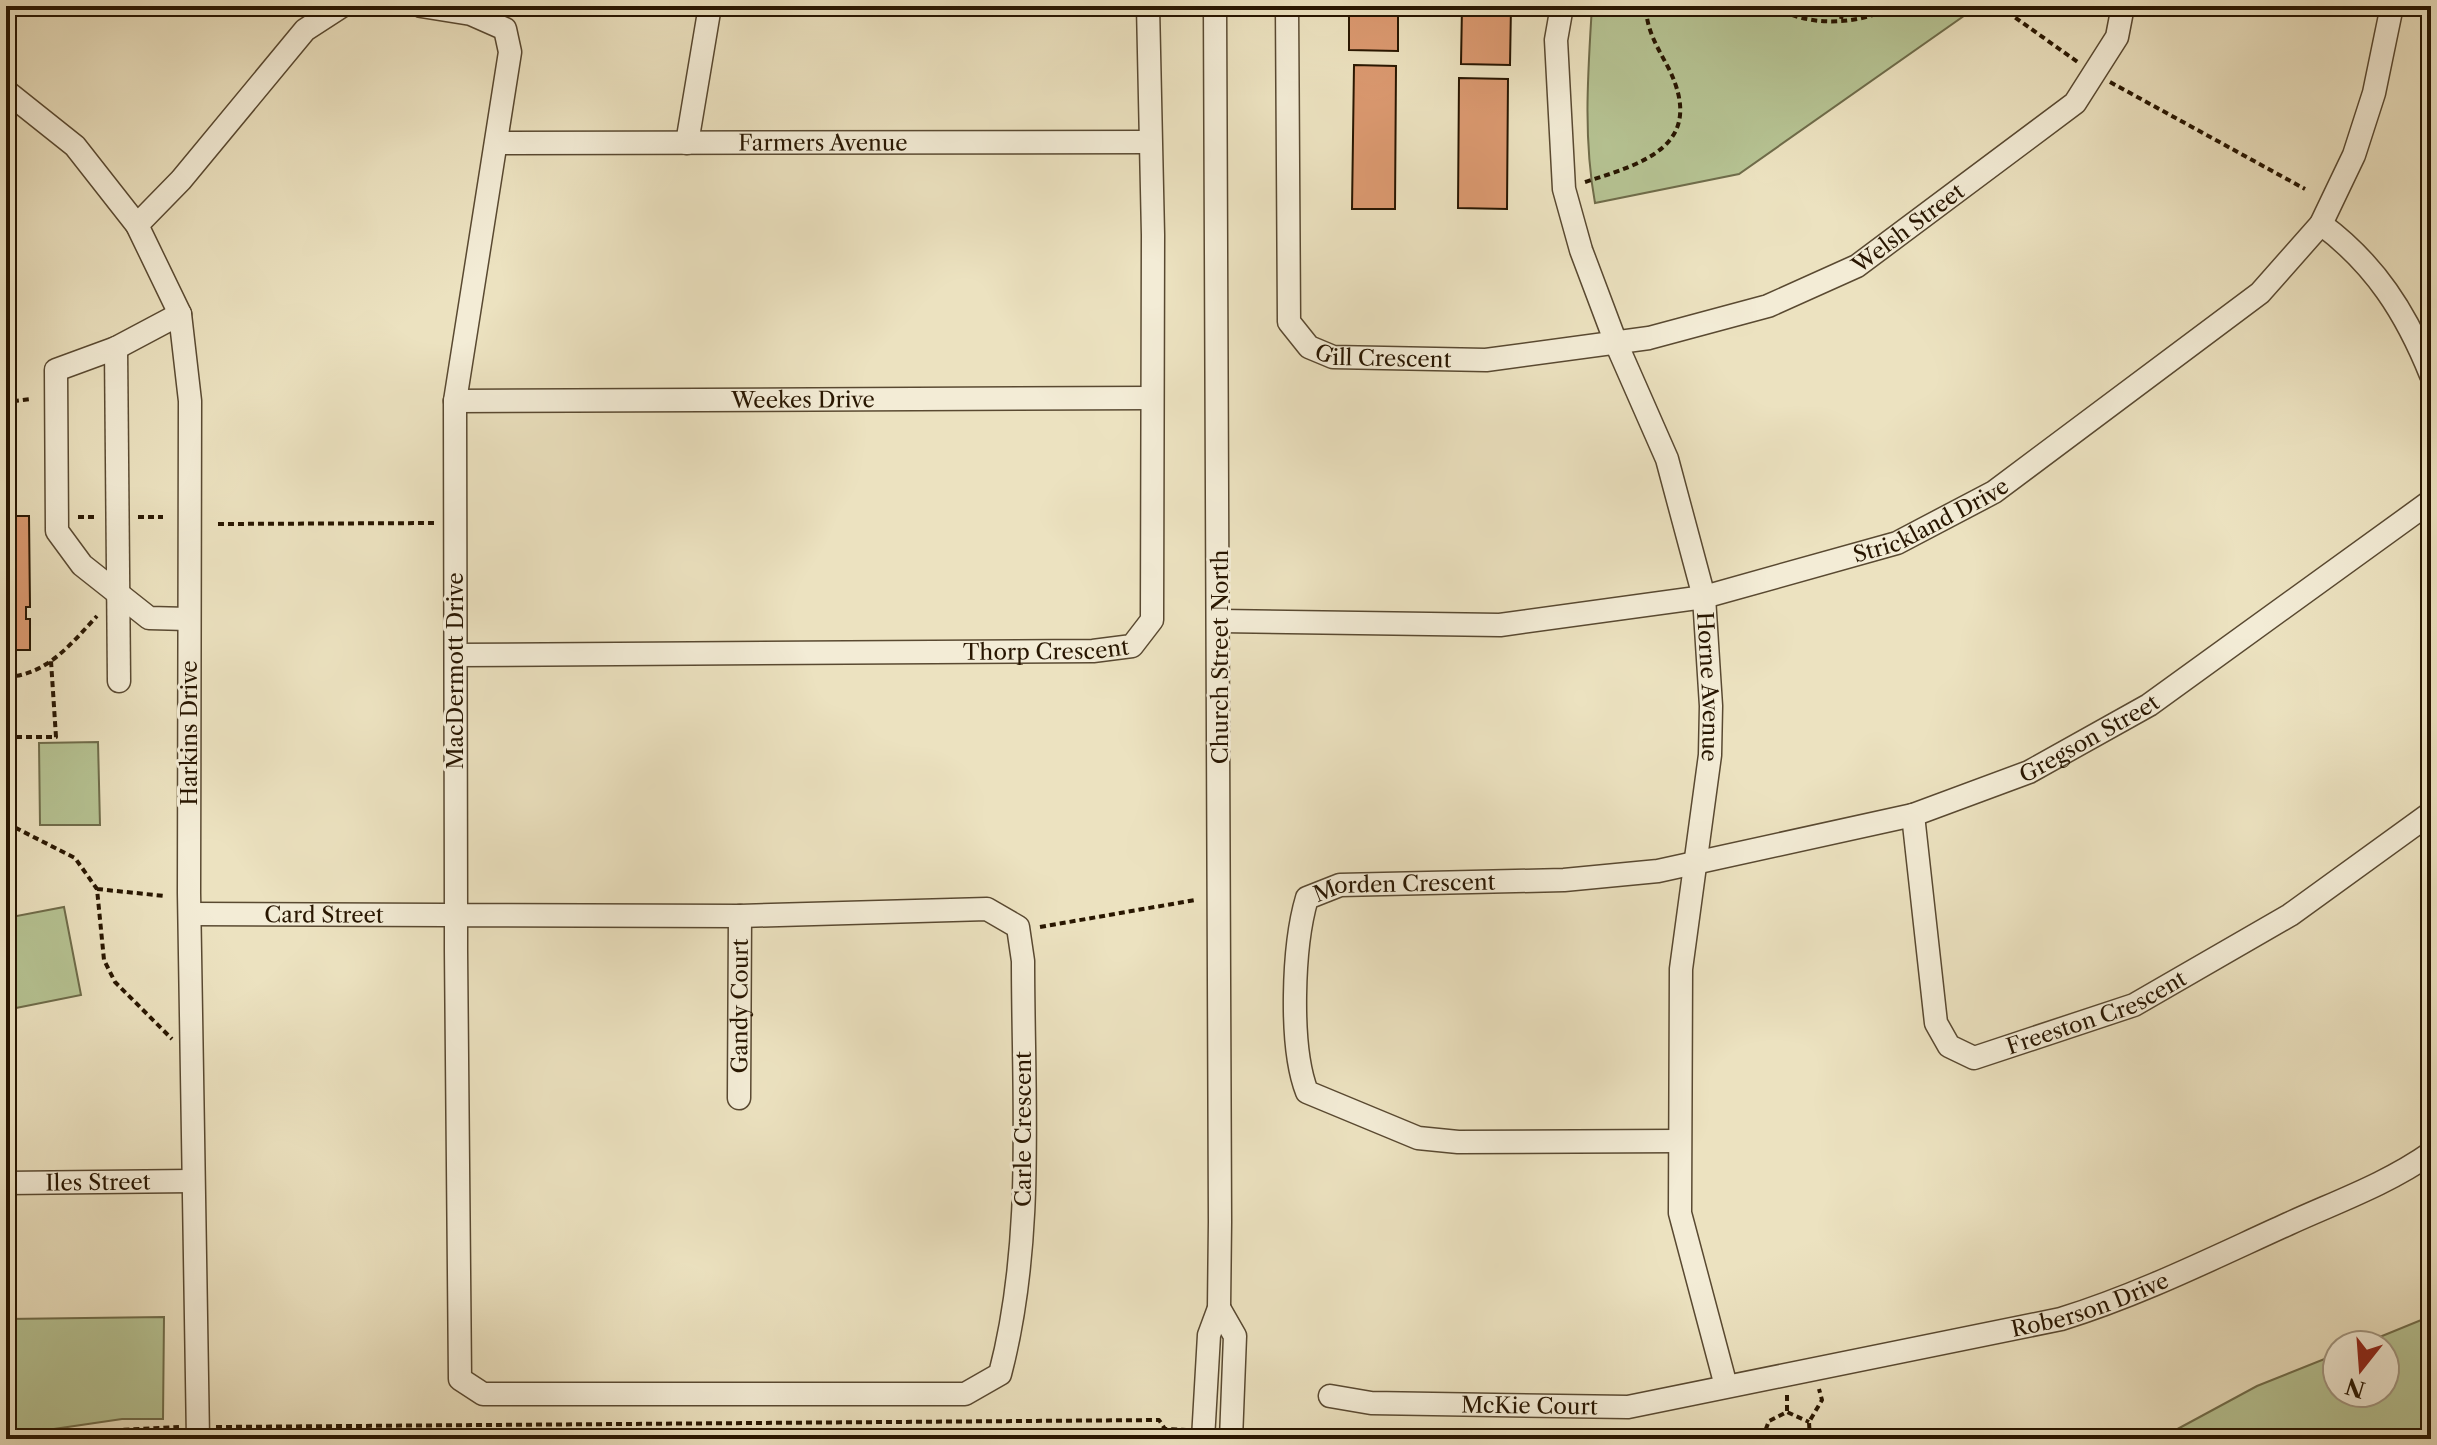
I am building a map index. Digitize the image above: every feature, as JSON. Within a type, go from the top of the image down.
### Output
[{"type":"street","points":[[137,225],[181,180],[305,30],[342,6]]},
{"type":"street","name":"MacDermott Drive","points":[[421,6],[471,14],[505,29],[510,52],[509,75],[455,401],[460,1379],[483,1394]]},
{"type":"street","points":[[687,143],[710,6]]},
{"type":"street","name":"Thorp Crescent","points":[[456,655],[1093,651],[1132,646],[1152,620],[1148,6]]},
{"type":"street","name":"Church Street North","points":[[1203,1439],[1209,1335],[1219,1308],[1220,621],[1215,6]]},
{"type":"street","name":"Gill Crescent","points":[[1287,6],[1289,322],[1309,347],[1333,357],[1486,360],[1616,343]]},
{"type":"street","name":"Horne Avenue","points":[[1562,6],[1556,40],[1564,189],[1581,250],[1616,343],[1667,459],[1704,597],[1711,706],[1710,755],[1681,969],[1680,1213],[1726,1386]]},
{"type":"street","name":"Welsh Street","points":[[1616,343],[1768,306],[1857,266],[2075,103],[2117,37],[2123,6]]},
{"type":"street","name":"Strickland Drive","points":[[1220,621],[1500,625],[1704,597],[1897,543],[1994,492],[2260,293],[2321,224],[2354,155],[2374,93],[2392,6]]},
{"type":"street","name":"Harkins Drive","points":[[6,91],[75,146],[137,225],[180,314],[190,401],[188,619],[192,1181],[198,1433]]},
{"type":"street","name":"Farmers Avenue","points":[[497,143],[1149,142]]},
{"type":"street","points":[[2321,224],[2379,277],[2413,329],[2431,375]]},
{"type":"street","points":[[180,314],[116,348],[56,370],[57,531],[111,600],[149,618],[188,619]]},
{"type":"street","points":[[116,348],[111,600],[119,681]]},
{"type":"street","name":"Weekes Drive","points":[[455,401],[1152,398]]},
{"type":"street","name":"Gregson Street","points":[[1696,865],[1913,815],[2029,772],[2149,705],[2431,501]]},
{"type":"street","name":"Freeston Crescent","points":[[1913,815],[1936,1023],[1949,1046],[1974,1058],[2134,1005],[2290,915],[2431,813]]},
{"type":"street","name":"Morden Crescent","points":[[1678,1141],[1458,1142],[1418,1138],[1307,1092],[1298,1068],[1297,932],[1307,898],[1340,885],[1564,880],[1696,865]]},
{"type":"street","points":[[456,916],[740,916],[987,909],[1018,927]]},
{"type":"street","name":"Card Street","points":[[190,914],[456,916]]},
{"type":"street","name":"Gandy Court","points":[[739,1098],[740,916]]},
{"type":"street","name":"Carle Crescent","points":[[483,1394],[965,1394],[1000,1374],[1012,1328],[1023,1208],[1023,961],[1018,927]]},
{"type":"street","name":"Roberson Drive","points":[[1726,1386],[2061,1319],[2108,1304],[2405,1171],[2431,1153]]},
{"type":"street","name":"Iles Street","points":[[6,1183],[192,1181]]},
{"type":"street","name":"Church Street North","points":[[1219,1308],[1235,1336],[1231,1439]]},
{"type":"street","name":"McKie Court","points":[[1330,1396],[1371,1403],[1628,1407],[1726,1386]]},
{"type":"path","points":[[1585,182],[1637,166],[1672,141],[1682,111],[1680,95],[1646,24],[1646,6]]},
{"type":"path","points":[[1774,6],[1820,21],[1868,18],[1894,6]]},
{"type":"path","points":[[1841,20],[1844,6]]},
{"type":"path","points":[[1999,6],[2096,74],[2305,189]]},
{"type":"path","points":[[6,416],[7,402],[31,399]]},
{"type":"path","points":[[218,524],[455,522]]},
{"type":"path","points":[[6,677],[30,676],[51,661],[111,600]]},
{"type":"path","points":[[51,661],[56,737],[10,737],[7,791],[10,825],[75,858],[97,889],[104,960],[115,982],[165,1034],[193,1054]]},
{"type":"path","points":[[97,889],[165,896]]},
{"type":"path","points":[[1018,927],[1046,927],[1195,900]]},
{"type":"path","points":[[1810,1439],[1809,1422],[1822,1400],[1814,1368]]},
{"type":"path","points":[[1762,1439],[1769,1421],[1787,1412],[1809,1422]]},
{"type":"path","points":[[14,1439],[127,1428],[198,1433],[1159,1420],[1165,1429]]},
{"type":"path","points":[[1705,1436],[1716,1439]]},
{"type":"green space","points":[[1592,6],[1978,6],[1739,174],[1595,203],[1588,129]]},
{"type":"green space","points":[[98,742],[100,825],[40,825],[39,743]]},
{"type":"green space","points":[[64,907],[81,995],[6,1010],[6,918]]},
{"type":"green space","points":[[2431,1316],[2431,1439],[2159,1439],[2257,1386],[2321,1360],[2321,1409],[2401,1409],[2399,1329]]},
{"type":"green space","points":[[164,1317],[163,1419],[122,1419],[6,1436],[6,1319]]},
{"type":"building","points":[[1349,6],[1398,6],[1398,51],[1349,50]]},
{"type":"building","points":[[1462,6],[1511,6],[1510,65],[1461,64]]},
{"type":"building","points":[[1354,65],[1396,66],[1395,209],[1352,209]]},
{"type":"building","points":[[1459,78],[1508,79],[1507,209],[1458,208]]},
{"type":"building","points":[[6,516],[29,516],[30,607],[26,607],[26,619],[30,619],[30,650],[6,650]]},
{"type":"building","points":[[1803,1430],[1803,1439],[1768,1439],[1768,1431]]}]
